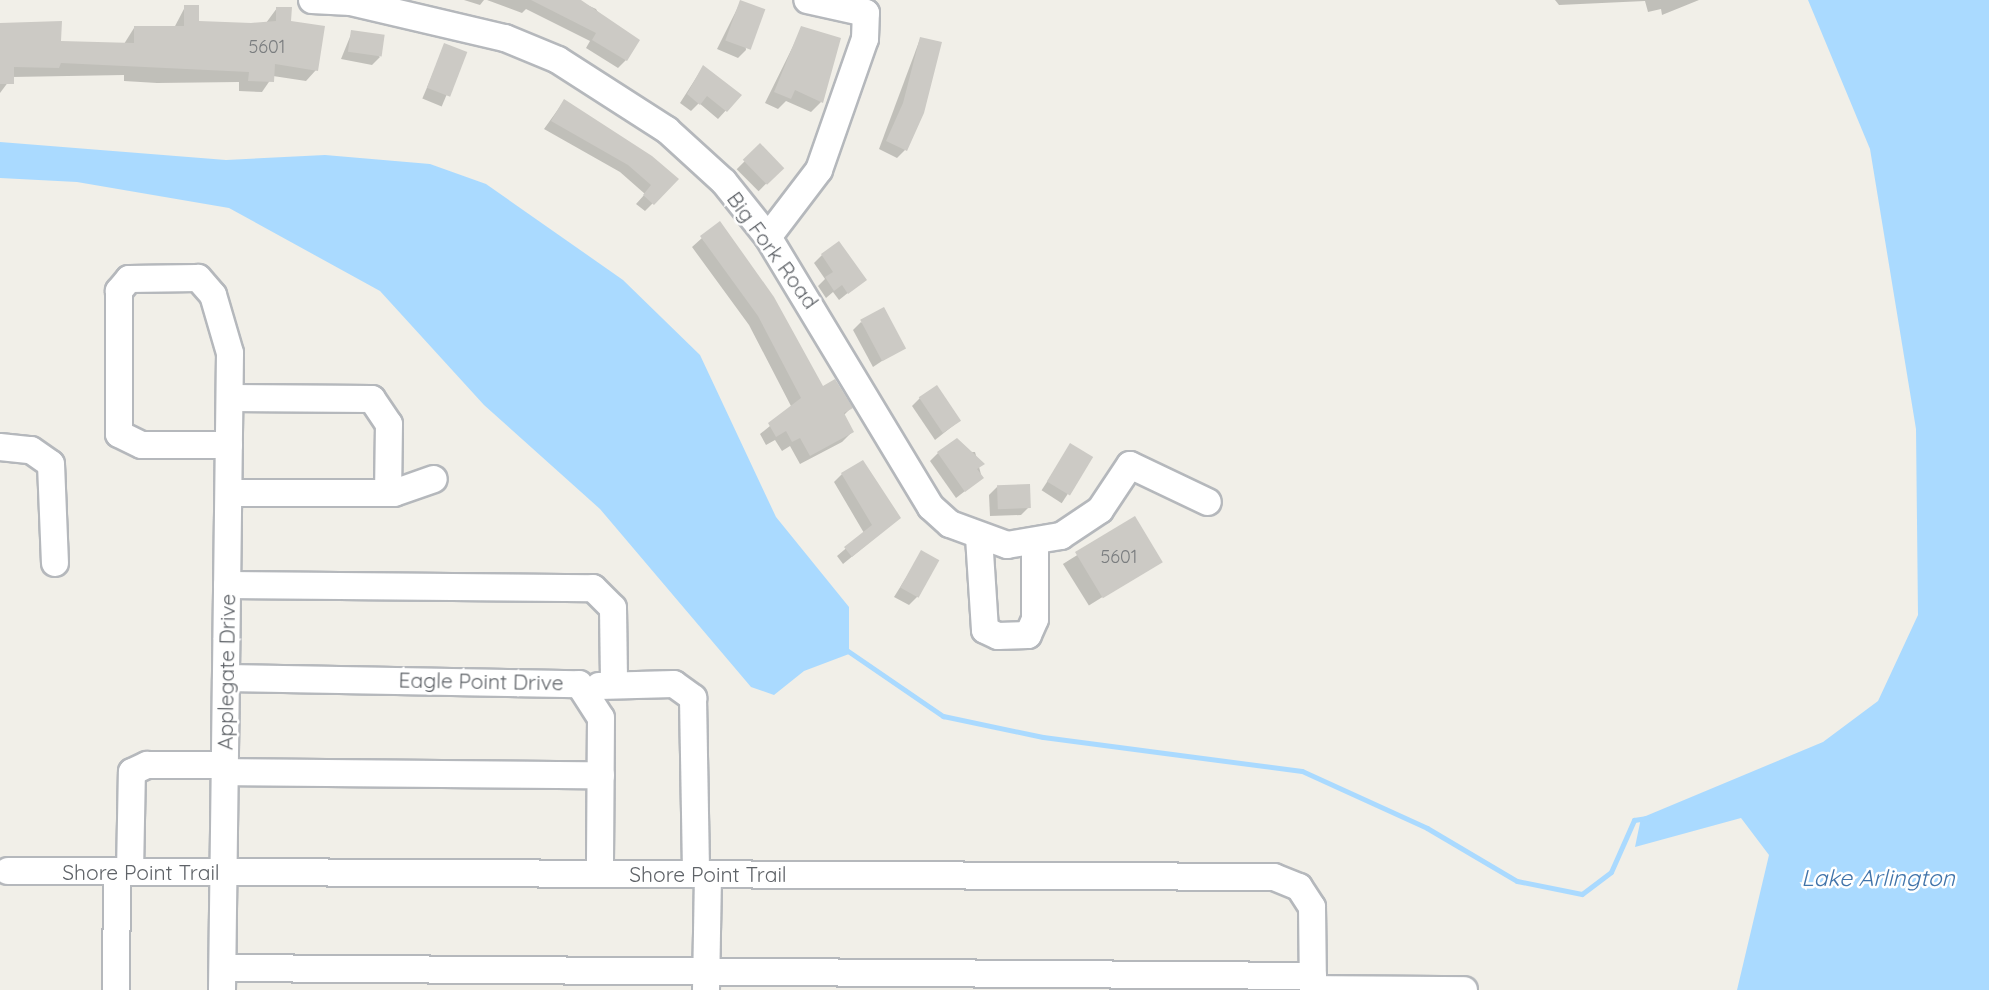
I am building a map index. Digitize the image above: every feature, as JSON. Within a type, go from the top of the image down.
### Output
[{"type":"street","name":"Big Fork Road","points":[[312,0],[351,1],[464,26],[558,60],[667,130],[724,183],[768,237],[931,507],[979,537],[1007,545],[1035,543],[1100,510],[1130,465],[1208,502]]},
{"type":"street","points":[[768,237],[819,170],[858,69],[866,13],[807,0]]},
{"type":"street","name":"Applegate Drive","points":[[222,979],[228,585],[230,353],[213,295],[198,278],[139,275],[122,285],[119,434],[142,445],[229,445]]},
{"type":"street","points":[[230,398],[372,399],[389,424],[388,493]]},
{"type":"street","points":[[0,447],[31,450],[51,464],[55,563]]},
{"type":"street","points":[[229,493],[388,493],[434,479]]},
{"type":"street","points":[[979,537],[985,629],[998,636],[1028,635],[1035,619],[1035,543]]},
{"type":"street","points":[[228,585],[593,589],[613,608],[614,684]]},
{"type":"street","name":"Eagle Point Drive","points":[[226,678],[565,680],[589,691],[601,718],[600,874]]},
{"type":"street","points":[[589,691],[614,684],[674,684],[693,698],[706,981]]},
{"type":"street","points":[[116,990],[132,772],[147,765],[225,769],[601,775]]},
{"type":"street","name":"Shore Point Trail","points":[[3,871],[1274,877],[1308,896],[1313,985]]},
{"type":"street","points":[[222,979],[1313,985],[1464,990]]},
{"type":"water","name":"Lake Arlington","points":[[1808,0],[1989,0],[1989,990],[1737,990],[1769,855],[1741,818],[1635,847],[1641,818],[1823,742],[1878,701],[1918,615],[1916,429],[1870,149]]},
{"type":"water","points":[[0,142],[226,160],[325,155],[430,164],[486,184],[623,280],[700,355],[776,517],[849,607],[849,654],[804,671],[774,695],[751,687],[600,509],[484,405],[380,291],[229,208],[77,182],[0,178]]},
{"type":"building","points":[[531,0],[581,0],[640,40],[627,61],[592,40],[596,33]]},
{"type":"building","points":[[740,0],[765,9],[751,50],[725,40]]},
{"type":"building","points":[[184,5],[199,5],[199,21],[251,23],[276,21],[276,7],[292,7],[291,21],[325,26],[318,71],[275,64],[274,82],[248,81],[249,72],[61,63],[59,68],[14,67],[14,84],[0,84],[0,23],[62,21],[61,41],[134,43],[134,26],[184,26]]},
{"type":"building","points":[[801,26],[841,38],[823,103],[795,90],[791,99],[774,92]]},
{"type":"building","points":[[351,30],[385,35],[382,57],[348,52]]},
{"type":"building","points":[[920,37],[942,42],[924,113],[907,151],[886,141],[903,103]]},
{"type":"building","points":[[444,43],[467,52],[450,97],[427,88]]},
{"type":"building","points":[[703,65],[742,95],[727,112],[707,96],[700,105],[687,94]]},
{"type":"building","points":[[564,99],[652,156],[679,179],[654,205],[643,195],[651,185],[628,165],[551,121]]},
{"type":"building","points":[[760,143],[784,168],[767,185],[743,160]]},
{"type":"building","points":[[720,221],[774,297],[823,386],[835,379],[853,408],[844,413],[854,432],[810,456],[800,438],[792,442],[786,431],[776,437],[768,423],[801,398],[758,316],[700,236]]},
{"type":"building","points":[[839,241],[867,280],[848,294],[842,285],[834,291],[825,277],[833,272],[821,254]]},
{"type":"building","points":[[884,307],[906,348],[882,361],[860,320]]},
{"type":"building","points":[[937,385],[961,421],[943,433],[919,397]]},
{"type":"building","points":[[957,438],[985,464],[977,469],[984,478],[965,492],[937,452]]},
{"type":"building","points":[[1070,443],[1093,457],[1070,495],[1047,482]]},
{"type":"building","points":[[863,460],[901,518],[852,557],[844,547],[872,525],[841,473]]},
{"type":"building","points":[[1030,484],[1031,508],[998,509],[997,485]]},
{"type":"building","points":[[1135,516],[1163,562],[1103,598],[1075,552]]},
{"type":"building","points":[[921,550],[939,560],[919,598],[900,588]]},
{"type":"waterway","points":[[845,649],[943,716],[1043,737],[1302,771],[1427,828],[1517,881],[1582,894],[1611,872],[1634,820],[1647,818]]}]
